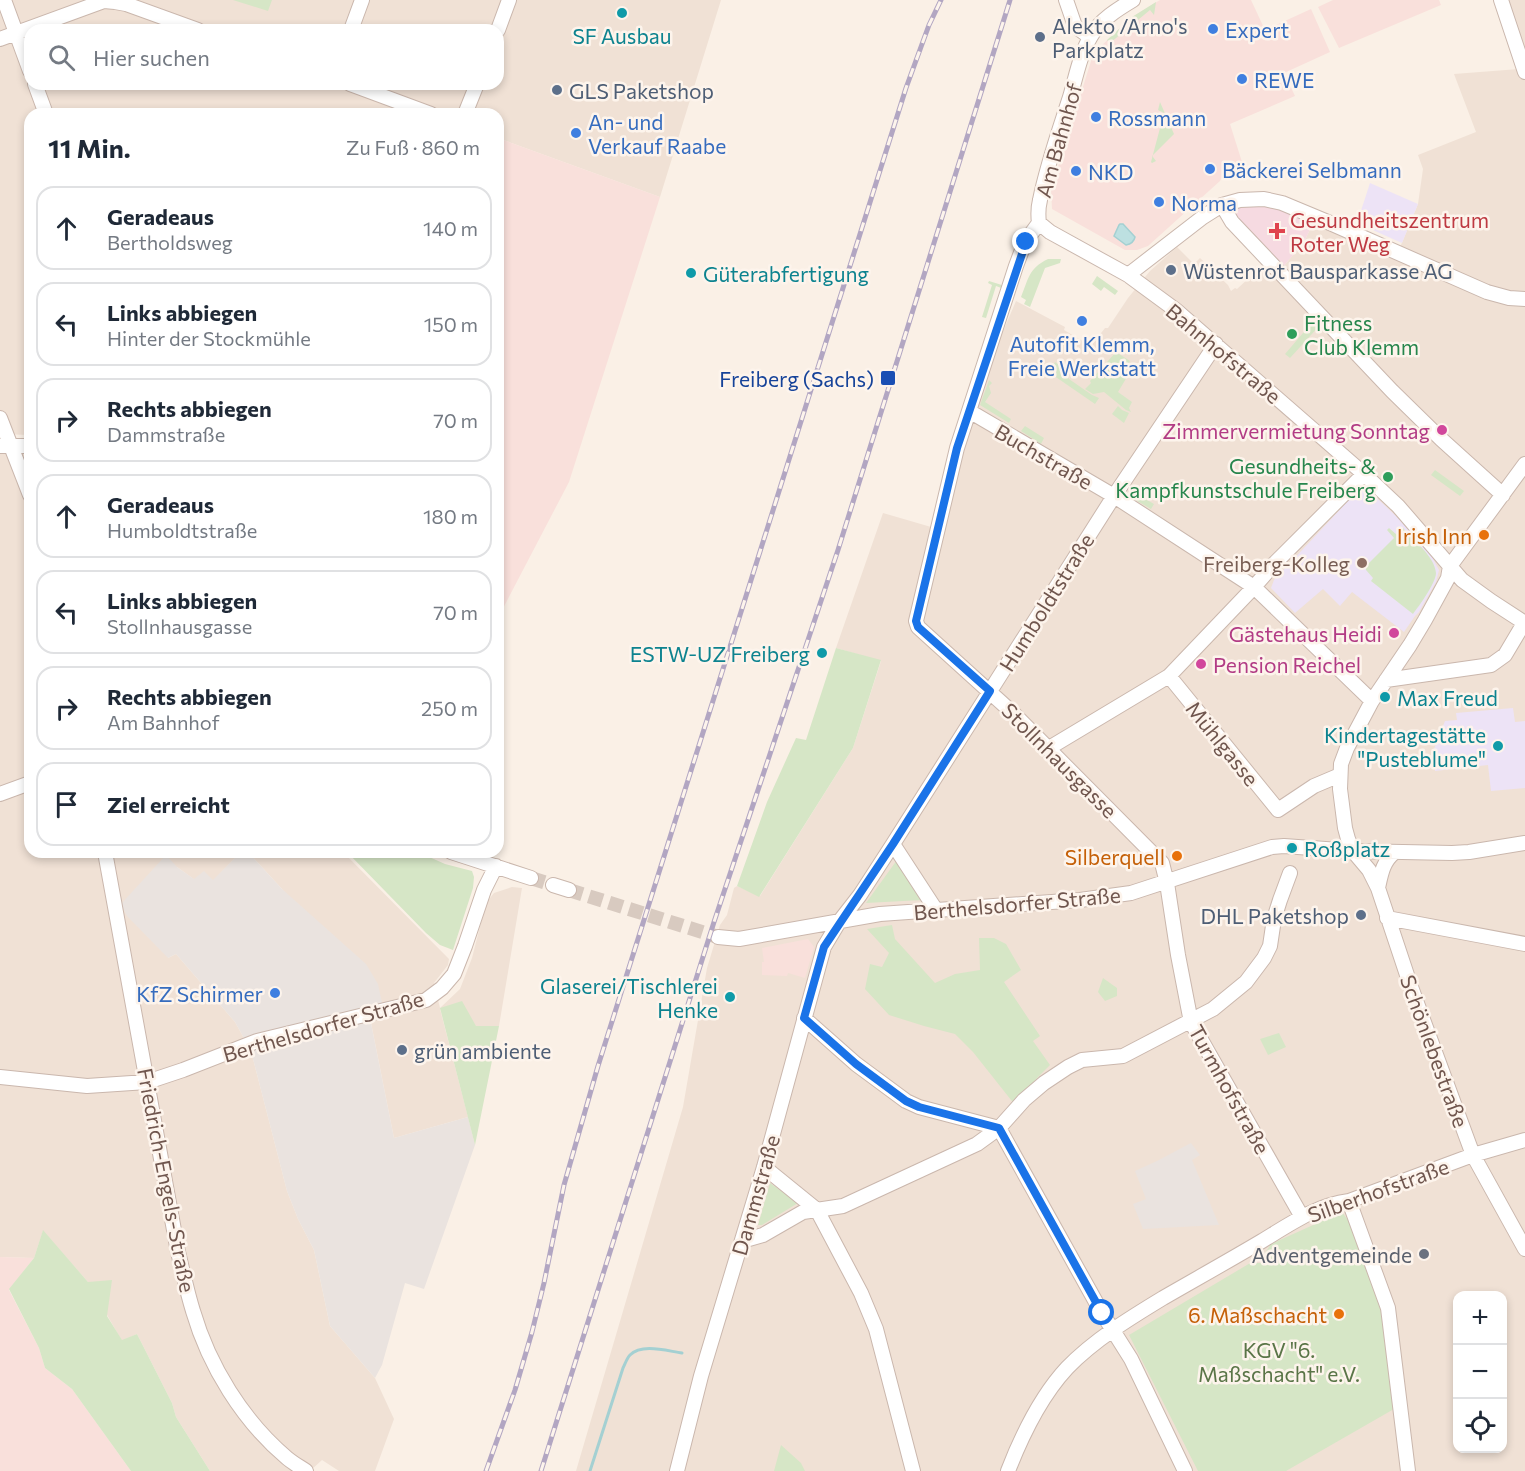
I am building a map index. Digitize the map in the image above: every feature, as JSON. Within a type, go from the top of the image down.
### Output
[{"type":"street","points":[[4,0],[24,55]]},
{"type":"street","points":[[353,24],[362,0]]},
{"type":"street","points":[[500,24],[510,0]]},
{"type":"street","points":[[1066,0],[1075,26],[1090,37]]},
{"type":"street","name":"Am Bahnhof","points":[[916,621],[957,448],[1022,250],[1040,223],[1039,202],[1076,77],[1090,37],[1096,28],[1133,0]]},
{"type":"street","points":[[41,24],[104,1],[126,4],[181,24]]},
{"type":"street","points":[[1501,2],[1525,72]]},
{"type":"street","points":[[0,39],[24,30]]},
{"type":"street","points":[[37,90],[44,108]]},
{"type":"street","points":[[366,90],[415,108]]},
{"type":"street","points":[[467,108],[475,90]]},
{"type":"street","points":[[1128,275],[1222,205],[1240,200],[1264,199],[1282,203],[1487,292],[1509,298],[1525,298]]},
{"type":"street","points":[[1222,205],[1232,222],[1355,352],[1442,439],[1503,495]]},
{"type":"street","name":"Bahnhofstraße","points":[[1040,223],[1050,232],[1128,275],[1177,311],[1398,506],[1462,580],[1491,602],[1525,623]]},
{"type":"street","name":"Humboldtstraße","points":[[839,922],[860,895],[1114,496],[1216,344]]},
{"type":"street","name":"Buchstraße","points":[[969,411],[1114,496],[1254,587],[1372,702]]},
{"type":"street","points":[[0,418],[5,446],[24,483]]},
{"type":"street","points":[[5,446],[24,446]]},
{"type":"street","points":[[1353,851],[1345,828],[1340,789],[1341,764],[1347,748],[1372,702],[1410,645],[1448,578],[1450,566],[1525,464]]},
{"type":"street","points":[[1049,748],[1169,676],[1274,564],[1364,474]]},
{"type":"street","name":"Stollnhausgasse","points":[[916,621],[918,627],[990,691],[1049,748],[1162,863],[1167,882]]},
{"type":"street","points":[[1386,680],[1491,665],[1505,655],[1525,623]]},
{"type":"street","name":"Mühlgasse","points":[[1169,676],[1278,810],[1314,786],[1340,775]]},
{"type":"street","points":[[0,794],[24,785]]},
{"type":"street","name":"Berthelsdorfer Straße","points":[[718,937],[740,939],[874,915],[1104,898],[1131,893],[1272,847],[1353,851],[1469,852],[1525,843]]},
{"type":"street","points":[[893,844],[936,910]]},
{"type":"street","name":"Schönlebestraße","points":[[1353,851],[1369,870],[1378,888],[1473,1155],[1525,1250]]},
{"type":"street","points":[[1378,888],[1385,862],[1395,852]]},
{"type":"street","name":"Friedrich-Engels-Straße","points":[[106,858],[178,1252],[193,1313],[209,1353],[231,1395],[259,1430],[287,1459],[306,1471]]},
{"type":"street","points":[[470,858],[531,878]]},
{"type":"street","name":"Berthelsdorfer Straße","points":[[0,1077],[87,1086],[147,1082],[257,1041],[426,1000],[442,988],[454,974],[484,890],[496,866]]},
{"type":"street","points":[[742,1240],[763,1235],[802,1212],[843,1206],[977,1144],[999,1128],[1023,1100],[1068,1067],[1082,1060],[1123,1056],[1191,1022],[1221,1003],[1246,982],[1259,967],[1270,946],[1274,919],[1290,873]]},
{"type":"street","name":"Turmhofstraße","points":[[1167,882],[1191,1022],[1302,1217]]},
{"type":"street","points":[[553,885],[569,890]]},
{"type":"street","points":[[1387,918],[1525,944]]},
{"type":"street","name":"Dammstraße","points":[[677,1471],[701,1376],[764,1167],[824,947],[839,922]]},
{"type":"street","points":[[804,1018],[856,1064],[906,1101],[919,1107],[999,1128],[1112,1330],[1131,1359],[1185,1471]]},
{"type":"street","name":"Silberhofstraße","points":[[1008,1471],[1024,1435],[1047,1395],[1068,1367],[1124,1321],[1302,1217],[1333,1203],[1349,1201],[1473,1155],[1525,1140]]},
{"type":"street","points":[[764,1167],[817,1210],[861,1293],[876,1329],[913,1471]]},
{"type":"street","points":[[1349,1201],[1388,1308],[1408,1471]]},
{"type":"shaded area","points":[[1,0],[24,63],[24,90],[33,90],[40,108],[24,108],[24,435],[0,434]]},
{"type":"shaded area","points":[[5,0],[721,0],[660,197],[504,140],[504,108],[46,108],[38,90],[504,90],[504,24],[24,24],[24,51]]},
{"type":"shaded area","points":[[1160,0],[1251,0],[1265,30],[1311,9],[1330,52],[1284,73],[1295,96],[1230,124],[1242,162],[1225,172],[1220,181],[1148,246],[1137,250],[1125,250],[1052,209],[1051,189],[1092,58],[1100,47],[1132,17]]},
{"type":"shaded area","points":[[1333,0],[1439,0],[1441,5],[1339,48],[1318,7]]},
{"type":"shaded area","points":[[1504,0],[1525,0],[1525,840],[1460,851],[1360,849],[1278,840],[1173,877],[1126,890],[1080,897],[858,914],[823,924],[857,919],[1080,901],[1129,893],[1273,848],[1352,855],[1460,856],[1525,845],[1525,1471],[576,1471],[683,1107],[707,968],[720,925],[727,915],[734,888],[737,886],[760,896],[853,748],[881,661],[836,648],[883,513],[938,529],[957,448],[969,411],[1016,301],[1065,327],[1064,330],[1091,346],[1105,328],[1108,328],[1150,271],[1177,247],[1194,264],[1200,258],[1228,285],[1231,291],[1237,289],[1262,266],[1282,268],[1304,242],[1314,221],[1396,257],[1418,204],[1423,169],[1418,155],[1476,132],[1454,74],[1519,69]]},
{"type":"shaded area","points":[[504,140],[660,197],[569,482],[504,607]]},
{"type":"shaded area","points":[[1370,183],[1418,204],[1402,243],[1357,223]]},
{"type":"shaded area","name":"Gesundheitszentrum Roter Weg","points":[[1263,203],[1314,221],[1304,242],[1282,268],[1234,220],[1233,210],[1236,206]]},
{"type":"shaded area","points":[[0,452],[24,452],[24,858],[235,858],[213,881],[195,880],[177,867],[168,958],[176,954],[235,1022],[251,1051],[287,1191],[314,1250],[330,1326],[375,1378],[394,1419],[375,1471],[339,1471],[322,1460],[310,1471],[210,1471],[176,1417],[172,1403],[137,1334],[122,1341],[88,1282],[43,1231],[34,1258],[0,1257]]},
{"type":"shaded area","name":"Freiberg-Kolleg","points":[[1363,485],[1396,516],[1431,555],[1439,570],[1436,582],[1419,612],[1404,632],[1352,592],[1340,606],[1323,589],[1295,613],[1271,588],[1274,580]]},
{"type":"shaded area","points":[[1513,708],[1515,722],[1525,721],[1525,788],[1491,791],[1488,765],[1435,771],[1434,749],[1445,721],[1457,720],[1456,713]]},
{"type":"shaded area","points":[[163,858],[169,858],[194,879],[204,871],[213,880],[235,858],[254,858],[282,889],[366,964],[378,984],[382,1003],[368,1008],[394,1138],[468,1117],[475,1145],[424,1289],[405,1283],[382,1365],[375,1378],[330,1326],[314,1250],[287,1191],[251,1051],[235,1022],[176,954],[168,958],[127,916],[121,904]]},
{"type":"shaded area","points":[[254,858],[349,858],[449,959],[448,965],[434,983],[440,1008],[460,989],[472,958],[486,903],[494,893],[512,887],[522,888],[499,1026],[476,1026],[440,1009],[468,1117],[394,1138],[368,1008],[282,889]]},
{"type":"shaded area","points":[[808,939],[814,947],[805,978],[788,973],[787,976],[762,975],[762,962],[764,962],[762,948]]},
{"type":"shaded area","points":[[1191,1143],[1200,1155],[1192,1160],[1219,1225],[1143,1229],[1133,1204],[1146,1199],[1135,1171]]},
{"type":"shaded area","points":[[0,1257],[34,1258],[9,1290],[39,1348],[45,1368],[72,1389],[131,1471],[0,1471]]},
{"type":"green space","points":[[233,0],[272,0],[268,11]]},
{"type":"green space","points":[[1156,2],[1154,15],[1150,10],[1110,43],[1107,40],[1132,17]]},
{"type":"green space","points":[[1160,102],[1174,134],[1153,155],[1156,161],[1152,163],[1151,162],[1164,113],[1158,110]]},
{"type":"green space","points":[[1048,259],[1061,259],[1060,263],[1045,268],[1030,307],[1024,304],[1026,300],[1021,297],[1033,270]]},
{"type":"green space","points":[[1097,276],[1118,291],[1115,295],[1104,287],[1101,291],[1092,284]]},
{"type":"green space","points":[[989,281],[1005,286],[1004,289],[996,286],[986,318],[982,317],[992,285],[988,283]]},
{"type":"green space","points":[[1315,319],[1321,324],[1290,358],[1285,354]]},
{"type":"green space","points":[[1116,352],[1130,361],[1122,373],[1127,377],[1118,392],[1132,402],[1129,408],[1131,412],[1104,392],[1093,394],[1085,389]]},
{"type":"green space","points":[[1055,362],[1069,373],[1067,376],[1069,379],[1099,398],[1095,404],[1050,373]]},
{"type":"green space","points":[[989,380],[992,383],[989,386],[991,393],[985,402],[1011,419],[1009,423],[980,405]]},
{"type":"green space","points":[[1118,406],[1129,413],[1124,423],[1112,414]]},
{"type":"green space","points":[[1025,426],[1044,438],[1041,444],[1021,431]]},
{"type":"green space","points":[[1435,470],[1464,491],[1460,496],[1431,475]]},
{"type":"green space","points":[[1131,491],[1154,504],[1151,509],[1132,498]]},
{"type":"green space","points":[[1389,528],[1397,535],[1403,528],[1423,549],[1435,567],[1433,582],[1413,614],[1371,581],[1373,578],[1366,570],[1366,566],[1394,538],[1387,530]]},
{"type":"green space","points":[[836,648],[881,660],[853,748],[759,897],[737,886],[767,802],[796,738],[806,740]]},
{"type":"green space","points":[[353,858],[432,858],[472,871],[473,888],[453,950],[440,945]]},
{"type":"green space","points":[[897,860],[922,900],[866,903]]},
{"type":"green space","points":[[892,925],[895,939],[935,983],[955,974],[980,970],[979,938],[994,938],[1006,944],[1021,970],[1004,982],[1040,1036],[1033,1041],[1050,1065],[1015,1105],[973,1052],[955,1034],[889,1015],[865,989],[870,964],[882,967],[889,953],[867,929]]},
{"type":"green space","points":[[1103,978],[1117,988],[1117,996],[1105,1001],[1098,992]]},
{"type":"green space","points":[[462,1001],[476,1026],[499,1026],[475,1145],[440,1008]]},
{"type":"green space","points":[[1279,1033],[1286,1047],[1268,1055],[1260,1039]]},
{"type":"green space","points":[[770,1183],[798,1203],[762,1225],[758,1225]]},
{"type":"green space","name":"KGV \"6. Maßschacht\" e.V.","points":[[1342,1212],[1354,1231],[1383,1302],[1394,1409],[1286,1471],[1198,1471],[1129,1335],[1257,1259],[1257,1263],[1261,1263],[1261,1259],[1271,1244]]},
{"type":"green space","points":[[43,1230],[88,1282],[112,1280],[107,1316],[122,1340],[137,1334],[172,1403],[176,1417],[210,1471],[131,1471],[72,1389],[45,1368],[39,1348],[9,1289],[34,1258]]},
{"type":"green space","points":[[781,1445],[801,1463],[805,1471],[774,1471]]},
{"type":"water","points":[[1120,224],[1123,224],[1135,237],[1131,243],[1126,245],[1114,236]]},
{"type":"waterway","points":[[590,1471],[623,1368],[629,1356],[641,1349],[682,1353]]},
{"type":"tunnel","points":[[531,878],[553,885]]},
{"type":"tunnel","points":[[569,890],[718,937]]},
{"type":"railway","points":[[486,1471],[515,1390],[532,1332],[564,1185],[598,1066],[906,88],[929,25],[941,0]]},
{"type":"railway","points":[[541,1471],[714,922],[838,550],[1010,0]]},
{"type":"place","name":"SF Ausbau","points":[[622,13]]},
{"type":"place","name":"Expert","points":[[1213,29]]},
{"type":"place","name":"Alekto /Arno's Parkplatz","points":[[1040,37]]},
{"type":"place","name":"REWE","points":[[1242,79]]},
{"type":"place","name":"GLS Paketshop","points":[[557,90]]},
{"type":"place","name":"Rossmann","points":[[1096,117]]},
{"type":"place","name":"An- und Verkauf Raabe","points":[[576,133]]},
{"type":"place","name":"Bäckerei Selbmann","points":[[1210,169]]},
{"type":"place","name":"NKD","points":[[1076,171]]},
{"type":"place","name":"Norma","points":[[1159,202]]},
{"type":"place","name":"Gesundheitszentrum Roter Weg","points":[[1277,231]]},
{"type":"place","name":"Wüstenrot Bausparkasse AG","points":[[1171,270]]},
{"type":"place","name":"Güterabfertigung","points":[[691,273]]},
{"type":"place","name":"Autofit Klemm, Freie Werkstatt","points":[[1082,321]]},
{"type":"place","name":"Fitness Club Klemm","points":[[1292,334]]},
{"type":"place","name":"Freiberg (Sachs)","points":[[888,378]]},
{"type":"place","name":"Zimmervermietung Sonntag","points":[[1442,430]]},
{"type":"place","name":"Gesundheits- & Kampfkunstschule Freiberg","points":[[1388,477]]},
{"type":"place","name":"Irish Inn","points":[[1484,535]]},
{"type":"place","name":"Freiberg-Kolleg","points":[[1362,563]]},
{"type":"place","name":"Gästehaus Heidi","points":[[1394,633]]},
{"type":"place","name":"ESTW-UZ Freiberg","points":[[822,653]]},
{"type":"place","name":"Pension Reichel","points":[[1201,664]]},
{"type":"place","name":"Max Freud","points":[[1385,697]]},
{"type":"place","name":"Kindertagestätte \"Pusteblume\"","points":[[1498,746]]},
{"type":"place","name":"Roßplatz","points":[[1292,848]]},
{"type":"place","name":"Silberquell","points":[[1177,856]]},
{"type":"place","name":"DHL Paketshop","points":[[1361,915]]},
{"type":"place","name":"KfZ Schirmer","points":[[275,993]]},
{"type":"place","name":"Glaserei/Tischlerei Henke","points":[[730,997]]},
{"type":"place","name":"grün ambiente","points":[[402,1050]]},
{"type":"place","name":"Adventgemeinde","points":[[1424,1254]]},
{"type":"place","name":"6. Maßschacht","points":[[1339,1314]]},
{"type":"route","points":[[1026,242],[1016,266],[957,448],[916,621],[918,627],[990,691],[860,895],[839,922],[824,947],[804,1018],[856,1064],[906,1101],[919,1107],[999,1128],[1102,1313]]}]
